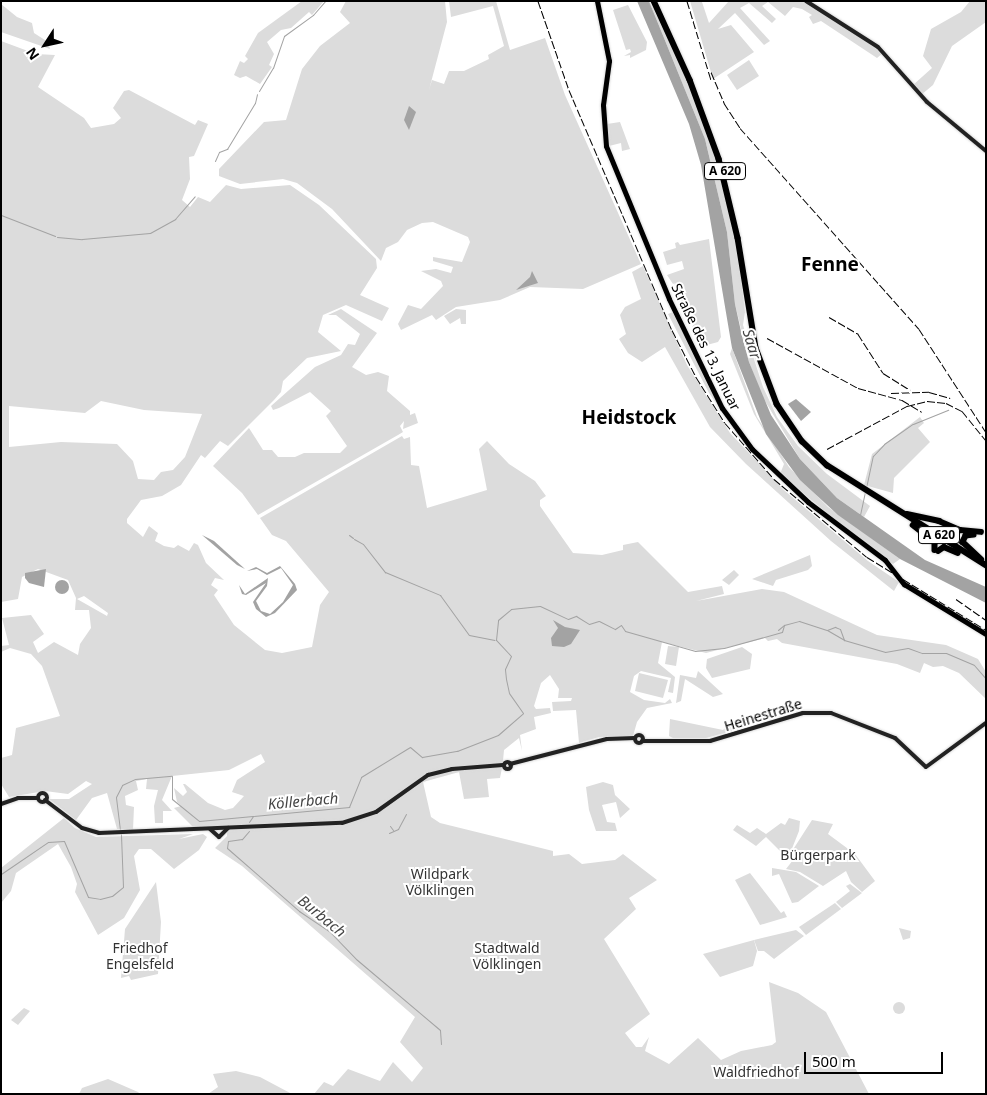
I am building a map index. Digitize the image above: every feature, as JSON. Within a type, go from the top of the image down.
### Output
[{"type":"highway","name":"A 620","points":[[655,1],[703,110],[723,174],[739,241],[755,340],[768,380],[792,424],[821,456],[866,490],[977,559]]},
{"type":"highway","name":"A 620","points":[[655,1],[689,69],[719,150],[741,239],[755,340]]},
{"type":"highway","points":[[901,512],[960,530],[981,534],[968,534],[963,538],[965,546],[977,559]]},
{"type":"highway","points":[[901,512],[934,542],[936,550],[946,548],[985,563]]},
{"type":"main road","name":"Straße des 13. Januar","points":[[597,1],[609,61],[604,105],[606,146],[652,260],[721,406],[752,449],[808,502],[855,540],[882,557],[904,584],[976,627],[986,635]]},
{"type":"main road","points":[[806,1],[869,40],[941,115],[986,151]]},
{"type":"main road","name":"Heinestraße","points":[[223,830],[236,827],[342,823],[361,818],[381,808],[428,775],[452,769],[503,765],[507,768],[510,764],[536,760],[595,741],[624,738],[635,739],[638,735],[642,739],[710,741],[803,713],[831,713],[895,738],[926,767],[986,723]]},
{"type":"main road","points":[[37,798],[43,793],[45,800]]},
{"type":"main road","points":[[1,804],[18,798],[45,800],[69,818],[94,832],[223,830]]},
{"type":"main road","points":[[215,830],[219,836],[223,830]]},
{"type":"green space","points":[[302,1],[324,1],[312,15],[309,12],[291,28],[281,30],[267,42],[274,54],[269,65],[272,67],[260,84],[246,76],[240,78],[234,75],[240,61],[244,63],[248,59],[245,56],[258,33]]},
{"type":"green space","points":[[346,1],[445,1],[447,22],[429,90],[432,80],[444,84],[449,71],[464,71],[489,59],[488,55],[504,46],[493,6],[451,17],[449,1],[496,1],[510,50],[545,38],[565,95],[641,264],[583,289],[530,287],[500,300],[456,307],[436,320],[432,315],[401,330],[398,324],[408,305],[421,309],[443,286],[441,281],[421,271],[436,269],[451,273],[453,267],[433,261],[433,257],[462,262],[470,242],[468,237],[433,222],[422,223],[407,230],[398,242],[386,248],[381,261],[332,209],[297,183],[283,179],[240,184],[219,176],[219,169],[264,122],[286,120],[302,69],[320,46],[350,23],[340,12]]},
{"type":"green space","points":[[649,1],[678,56],[714,150],[737,243],[745,312],[743,325],[763,387],[777,417],[798,446],[827,474],[870,506],[864,517],[837,498],[800,459],[762,396],[749,362],[735,304],[727,232],[705,139]]},
{"type":"green space","points":[[690,1],[702,2],[709,23],[729,1],[804,1],[855,31],[883,53],[877,58],[821,21],[813,24],[809,17],[812,15],[802,9],[793,7],[785,16],[768,2],[762,6],[776,19],[772,23],[749,3],[740,8],[770,41],[764,45],[735,13],[718,29],[731,25],[754,52],[713,79]]},
{"type":"green space","points":[[970,1],[986,1],[986,22],[952,46],[933,85],[921,95],[913,85],[932,68],[923,56],[931,29],[961,12]]},
{"type":"green space","points":[[1,4],[17,17],[32,23],[34,33],[48,42],[50,49],[1,32]]},
{"type":"green space","points":[[628,5],[647,42],[646,50],[630,58],[630,55],[624,56],[631,52],[630,49],[626,50],[613,10]]},
{"type":"green space","points":[[1,41],[36,54],[55,55],[38,87],[84,118],[91,128],[114,124],[121,118],[113,108],[124,91],[129,90],[195,125],[198,120],[208,124],[194,156],[189,157],[190,179],[182,200],[190,207],[198,197],[210,202],[226,185],[241,189],[290,185],[319,205],[376,259],[377,268],[360,295],[389,308],[382,321],[346,305],[323,315],[318,332],[341,351],[307,358],[283,381],[281,392],[274,400],[228,446],[220,441],[205,458],[201,455],[181,485],[162,496],[141,500],[127,519],[127,523],[143,537],[149,526],[158,533],[155,541],[164,546],[174,548],[178,545],[189,551],[194,543],[198,545],[206,563],[224,580],[215,578],[211,585],[218,590],[214,595],[234,625],[265,650],[282,653],[312,647],[320,605],[329,592],[286,541],[272,535],[260,518],[402,436],[404,439],[410,437],[411,465],[419,466],[427,508],[487,490],[479,449],[487,441],[509,464],[535,481],[546,496],[540,500],[540,506],[573,553],[602,555],[623,550],[623,545],[638,542],[688,592],[722,586],[724,594],[696,601],[762,589],[784,592],[877,635],[946,645],[978,659],[986,672],[986,699],[959,673],[943,666],[933,667],[924,663],[920,673],[897,664],[782,643],[777,639],[768,641],[765,638],[706,653],[662,642],[658,663],[675,677],[673,693],[668,692],[671,678],[641,671],[634,676],[630,692],[644,700],[665,703],[670,699],[672,703],[647,708],[637,722],[633,736],[599,737],[579,743],[576,710],[553,711],[552,702],[571,701],[572,698],[558,698],[559,689],[550,675],[541,683],[534,706],[536,709],[550,708],[551,713],[534,717],[536,729],[520,735],[522,751],[519,738],[504,750],[503,761],[508,764],[498,765],[502,768],[500,778],[487,779],[489,797],[464,799],[459,772],[423,782],[431,817],[440,823],[553,851],[553,856],[569,854],[582,864],[615,860],[623,854],[657,880],[629,898],[636,909],[604,939],[650,1014],[625,1033],[636,1047],[642,1047],[649,1037],[645,1051],[669,1064],[698,1038],[721,1060],[741,1051],[772,1045],[776,1042],[769,982],[798,993],[826,1012],[869,1094],[314,1094],[324,1082],[333,1086],[348,1069],[380,1081],[393,1062],[412,1082],[423,1068],[400,1042],[415,1017],[242,866],[215,848],[227,836],[227,826],[193,827],[174,808],[181,806],[177,802],[174,788],[183,796],[187,792],[183,784],[185,784],[208,803],[225,810],[233,808],[244,796],[232,792],[237,780],[265,762],[261,754],[229,770],[172,776],[162,800],[172,811],[163,811],[163,823],[155,823],[154,806],[158,790],[146,789],[147,779],[136,781],[138,790],[125,796],[126,805],[134,807],[133,830],[117,829],[107,793],[92,798],[76,820],[49,799],[69,799],[92,784],[86,781],[68,794],[45,791],[9,797],[1,784],[1,758],[12,755],[16,728],[60,716],[42,666],[31,654],[10,648],[1,652],[1,646],[9,645],[2,618],[31,615],[44,634],[33,642],[38,653],[54,642],[78,655],[80,644],[91,628],[89,610],[75,610],[76,598],[68,580],[38,569],[22,577],[18,599],[1,602]],"holes":[[[101,401],[144,410],[202,414],[185,457],[173,470],[161,472],[154,480],[138,479],[133,461],[117,444],[61,442],[9,447],[9,406],[85,413]],[[84,596],[108,613],[107,616],[77,599]]]},
{"type":"green space","points":[[749,60],[759,76],[737,90],[727,75]]},
{"type":"green space","points":[[620,122],[630,149],[622,151],[621,143],[609,146],[607,124]]},
{"type":"green space","points":[[709,239],[721,337],[718,342],[703,346],[692,327],[694,324],[687,317],[690,312],[685,315],[679,308],[678,292],[673,293],[671,289],[675,287],[667,275],[684,269],[682,261],[667,265],[663,252],[676,248],[675,243],[678,242],[680,245]]},
{"type":"green space","points":[[643,266],[687,365],[730,433],[785,491],[868,561],[899,582],[894,591],[831,541],[746,464],[710,427],[665,347],[642,362],[628,353],[619,339],[626,334],[620,315],[625,307],[641,299],[632,272]]},
{"type":"green space","points":[[341,309],[377,333],[352,367],[366,375],[378,372],[389,376],[387,391],[410,411],[410,415],[415,413],[418,423],[403,429],[404,421],[400,426],[403,432],[258,515],[242,493],[213,466],[249,428],[263,450],[272,450],[278,457],[295,457],[304,453],[340,453],[347,446],[326,416],[331,411],[310,392],[279,408],[273,410],[271,406],[315,367],[341,355],[348,344],[355,345],[360,334],[336,315],[328,315]]},
{"type":"green space","points":[[456,309],[466,310],[466,324],[461,324],[460,318],[450,324],[444,316]]},
{"type":"green space","points":[[673,312],[728,419],[778,478],[750,450],[709,393],[668,314]]},
{"type":"green space","points":[[732,348],[757,417],[789,467],[828,507],[900,559],[893,564],[862,542],[780,474],[784,464],[754,414],[730,354]]},
{"type":"green space","points":[[920,417],[924,423],[918,428],[930,442],[894,478],[893,493],[864,485],[872,454]]},
{"type":"green space","points":[[810,555],[812,566],[808,570],[776,580],[773,586],[752,579]]},
{"type":"green space","points":[[734,570],[739,575],[729,585],[722,580]]},
{"type":"green space","points":[[668,646],[679,647],[676,666],[665,664]]},
{"type":"green space","points":[[742,647],[752,654],[750,669],[712,678],[706,668],[707,659]]},
{"type":"green space","points":[[698,671],[723,694],[713,697],[685,679],[681,701],[676,703],[680,675],[696,678]]},
{"type":"green space","points":[[639,673],[668,680],[663,698],[635,691]]},
{"type":"green space","points":[[670,719],[723,730],[730,723],[732,731],[706,738],[673,738],[669,736]]},
{"type":"green space","points":[[603,782],[613,785],[615,795],[630,809],[620,818],[616,802],[602,805],[607,822],[615,823],[617,831],[596,831],[589,810],[586,787]]},
{"type":"green space","points":[[64,818],[75,828],[96,837],[193,834],[179,839],[203,834],[207,837],[199,850],[174,869],[151,849],[139,849],[134,856],[140,890],[124,918],[98,935],[75,892],[77,884],[71,867],[58,844],[16,873],[11,891],[1,903],[1,868]]},
{"type":"green space","points":[[789,818],[800,821],[799,831],[791,851],[788,849],[783,854],[766,837],[756,846],[733,830],[737,825],[750,833],[757,828],[766,834],[781,823],[785,825]]},
{"type":"green space","name":"Bürgerpark","points":[[812,820],[833,824],[828,834],[855,854],[875,881],[862,892],[851,882],[846,871],[823,886],[800,872],[786,869],[793,860],[794,848]]},
{"type":"green space","points":[[772,868],[796,872],[819,886],[798,902],[792,903],[779,874],[772,876]]},
{"type":"green space","points":[[750,873],[781,913],[784,911],[787,917],[760,925],[735,880]]},
{"type":"green space","name":"Friedhof Engelsfeld","points":[[156,882],[161,922],[158,974],[131,980],[129,976],[121,978],[125,929]]},
{"type":"green space","points":[[850,884],[862,893],[842,908],[836,902],[850,891],[846,886]]},
{"type":"green space","points":[[835,903],[841,909],[806,935],[799,927]]},
{"type":"green space","points":[[899,928],[911,931],[910,938],[903,940]]},
{"type":"green space","points":[[796,930],[804,936],[774,959],[764,951],[758,951],[754,940]]},
{"type":"green space","points":[[754,940],[757,951],[753,966],[720,977],[703,954]]},
{"type":"green space","points":[[899,1002],[905,1008],[899,1014],[893,1008]]},
{"type":"green space","points":[[24,1008],[30,1011],[18,1025],[11,1020]]},
{"type":"green space","points":[[236,1071],[260,1077],[292,1094],[208,1094],[218,1087],[213,1074]]},
{"type":"green space","points":[[108,1079],[140,1094],[79,1094],[82,1088]]},
{"type":"shaded area","points":[[637,1],[649,1],[705,139],[727,232],[735,304],[742,336],[749,362],[771,415],[800,459],[837,498],[925,560],[986,587],[986,603],[900,559],[838,515],[800,480],[766,434],[732,348],[701,165],[689,124]]},
{"type":"shaded area","points":[[409,106],[416,112],[409,130],[404,120]]},
{"type":"shaded area","points":[[532,271],[538,283],[516,290],[530,277]]},
{"type":"shaded area","points":[[796,399],[811,412],[801,421],[788,404]]},
{"type":"shaded area","points":[[202,535],[214,541],[245,569],[237,565]]},
{"type":"shaded area","points":[[280,566],[295,584],[297,590],[275,613],[266,617],[256,609],[253,602],[266,583],[246,595],[242,594],[239,585],[245,594],[268,578],[267,586],[256,601],[261,611],[270,614],[283,602],[293,585],[281,568],[267,575],[257,569],[247,571],[256,567],[267,573]]},
{"type":"shaded area","points":[[46,569],[44,587],[29,583],[25,578],[25,573]]},
{"type":"shaded area","points":[[62,580],[67,582],[69,587],[67,592],[62,594],[57,592],[55,587],[57,582]]},
{"type":"shaded area","points":[[553,620],[565,627],[580,630],[571,644],[564,647],[552,646],[551,638],[558,628]]},
{"type":"waterway","points":[[259,91],[273,68],[284,36],[313,15],[325,1]]},
{"type":"waterway","points":[[215,161],[219,152],[227,149],[255,103],[257,94]]},
{"type":"waterway","points":[[57,237],[82,239],[150,233],[175,219],[195,196]]},
{"type":"waterway","points":[[1,215],[55,236]]},
{"type":"waterway","points":[[866,488],[873,456],[884,444],[913,424],[948,410]]},
{"type":"waterway","points":[[860,515],[865,492]]},
{"type":"waterway","points":[[349,535],[353,538]]},
{"type":"waterway","points":[[354,539],[363,544],[385,572],[440,595],[469,635],[495,640]]},
{"type":"waterway","name":"Köllerbach","points":[[120,830],[116,797],[122,785],[135,779],[172,776],[172,799],[199,821],[349,807],[361,777],[410,747],[422,757],[457,751],[498,735],[523,713],[509,693],[506,679],[505,669],[511,656],[496,640],[498,620],[511,609],[540,606],[568,619],[576,616],[589,624],[599,621],[615,629],[621,625],[625,631],[695,651],[724,648],[782,632],[784,625],[799,621],[827,630],[835,627],[840,629],[844,640],[885,652],[908,648],[922,653],[946,653],[974,665],[986,679]]},
{"type":"waterway","name":"Köllerbach","points":[[778,630],[784,625]]},
{"type":"waterway","name":"Köllerbach","points":[[827,630],[844,640]]},
{"type":"waterway","points":[[389,833],[398,829],[406,814]]},
{"type":"waterway","name":"Köllerbach","points":[[249,822],[253,816]]},
{"type":"waterway","points":[[390,826],[393,830]]},
{"type":"waterway","name":"Burbach","points":[[249,831],[242,839],[228,841],[227,848],[299,911],[330,932],[356,959],[440,1030],[441,1044]]},
{"type":"waterway","name":"Köllerbach","points":[[1,874],[48,842],[64,841],[88,897],[100,899],[112,896],[123,887],[121,834]]},
{"type":"railway","points":[[538,1],[569,90],[672,330],[696,377],[725,423],[774,479],[867,557],[986,630]]},
{"type":"railway","points":[[687,1],[711,80]]},
{"type":"railway","points":[[711,72],[724,103],[740,128],[919,329],[986,432]]},
{"type":"railway","points":[[829,317],[858,334],[883,373],[910,390]]},
{"type":"railway","points":[[767,338],[858,388],[902,400],[922,412]]},
{"type":"railway","points":[[891,393],[929,392],[950,398]]},
{"type":"railway","points":[[827,449],[907,406],[927,401],[946,403],[962,411],[986,441]]},
{"type":"railway","points":[[956,599],[986,620]]},
{"type":"district","name":"Fenne","points":[[830,265]]},
{"type":"district","name":"Heidstock","points":[[629,418]]},
{"type":"water label","name":"Saar","points":[[752,344]]},
{"type":"park label","name":"Wildpark Völklingen","points":[[440,882]]},
{"type":"park label","name":"Stadtwald Völklingen","points":[[507,956]]},
{"type":"park label","name":"Waldfriedhof","points":[[756,1072]]}]
